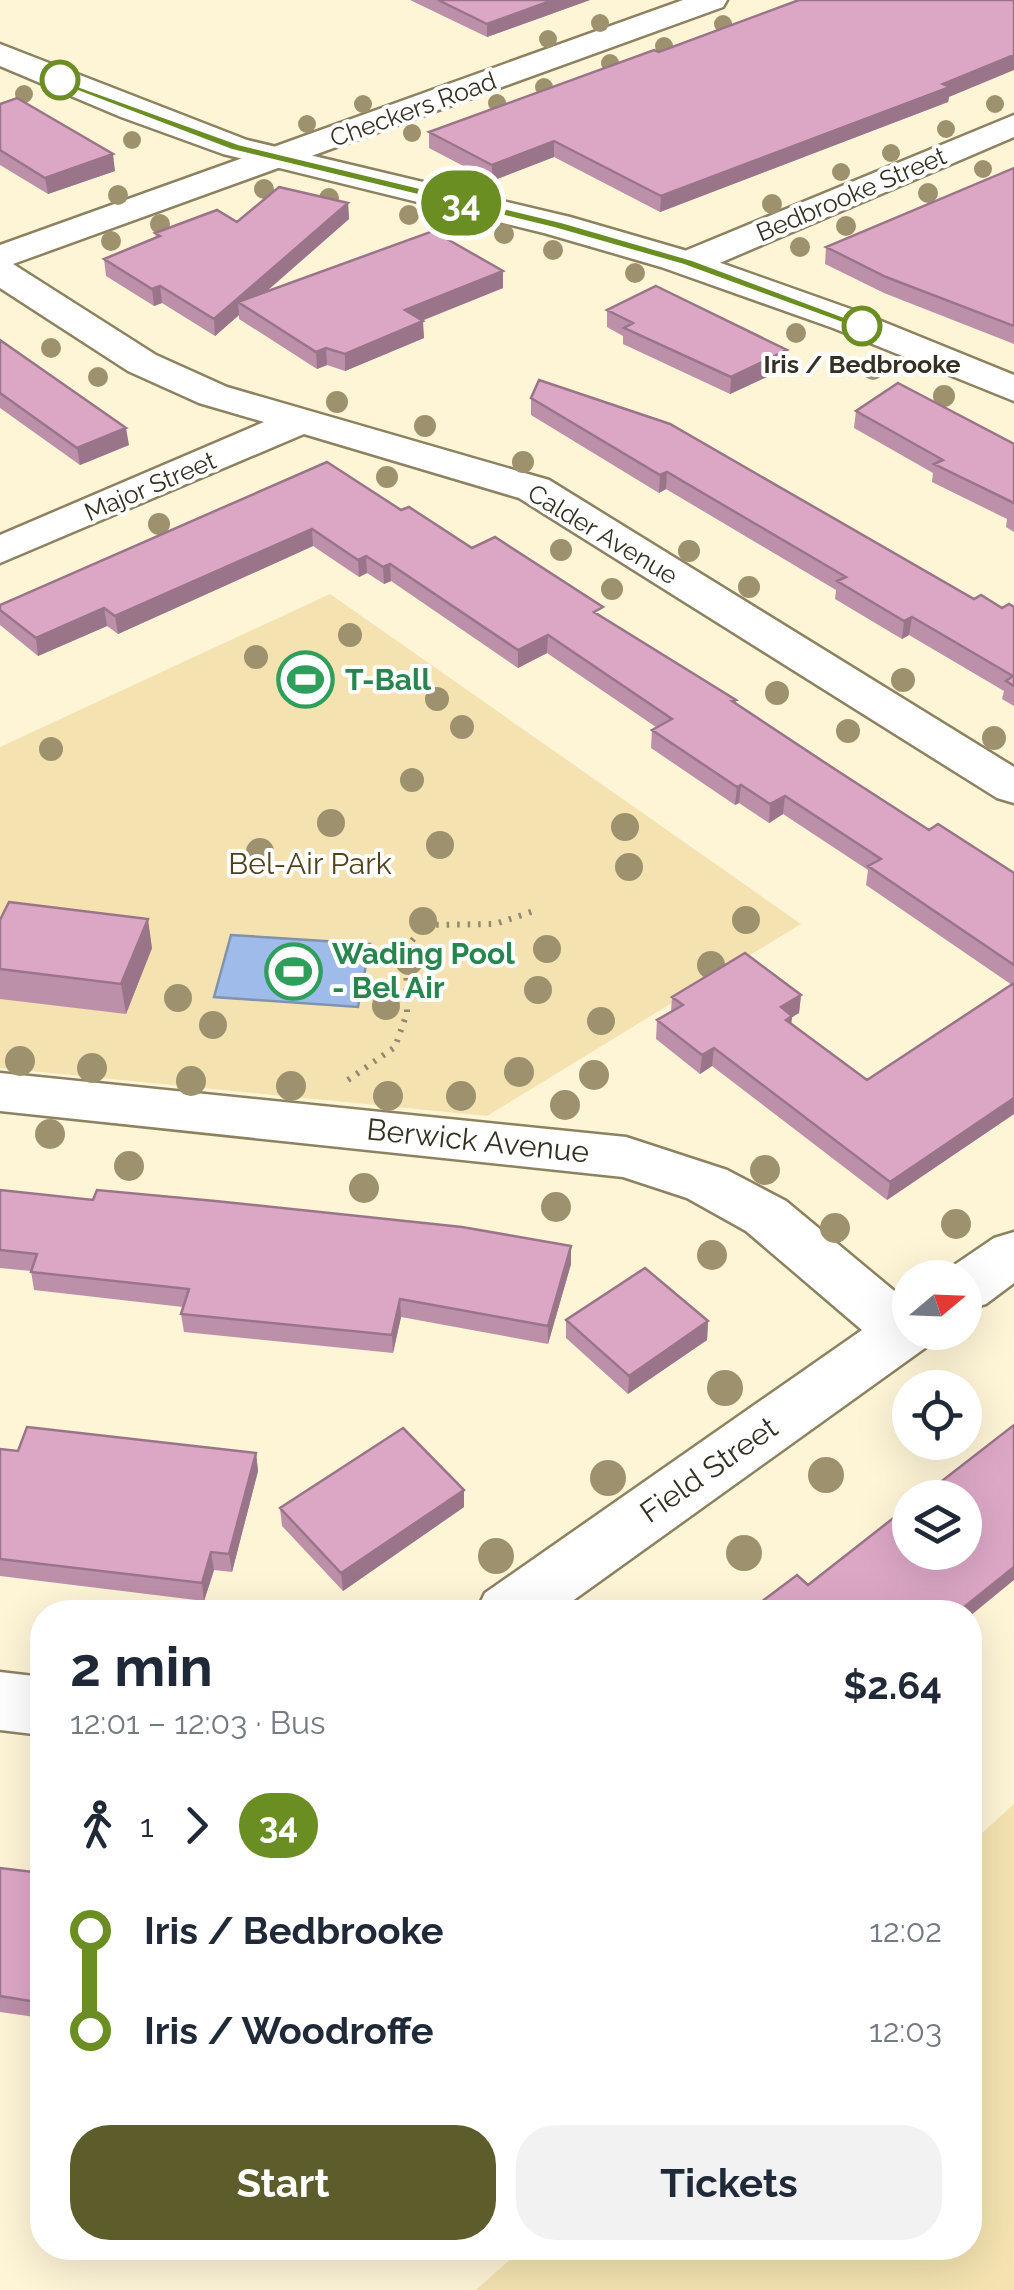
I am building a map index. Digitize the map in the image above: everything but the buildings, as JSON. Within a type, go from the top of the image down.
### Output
[{"type":"street","name":"Checkers Road","points":[[0,256],[712,0]]},
{"type":"street","points":[[0,54],[158,120],[268,157],[557,225],[688,263],[900,340],[1014,390]]},
{"type":"street","name":"Bedbrooke Street","points":[[688,263],[1014,125]]},
{"type":"street","name":"Calder Avenue","points":[[0,272],[142,363],[213,395],[534,489],[1014,788]]},
{"type":"street","name":"Major Street","points":[[0,550],[299,422]]},
{"type":"street","name":"Berwick Avenue","points":[[0,1092],[626,1157],[707,1184],[766,1216],[892,1318]]},
{"type":"street","points":[[982,1276],[1014,1253]]},
{"type":"street","name":"Field Street","points":[[525,1600],[892,1341]]},
{"type":"street","points":[[0,1701],[30,1705]]},
{"type":"path","points":[[297,1122],[395,1047],[407,1013],[406,948],[425,926],[472,928],[514,922],[534,911]]},
{"type":"green space","name":"Bel-Air Park","points":[[330,594],[801,924],[487,1116],[0,1068],[0,747]]},
{"type":"green space","points":[[1014,1804],[1014,2290],[476,2290],[510,2260],[982,2260],[982,1833]]},
{"type":"water","name":"Wading Pool - Bel Air","points":[[231,935],[370,944],[358,1007],[214,997]]},
{"type":"bus line","name":"34","points":[[60,80],[235,147],[557,225],[688,263],[862,326]]},
{"type":"place","name":"Iris / Bedbrooke","points":[[862,326]]},
{"type":"place","name":"T-Ball","points":[[306,680]]},
{"type":"place","name":"Wading Pool - Bel Air","points":[[293,971]]}]
